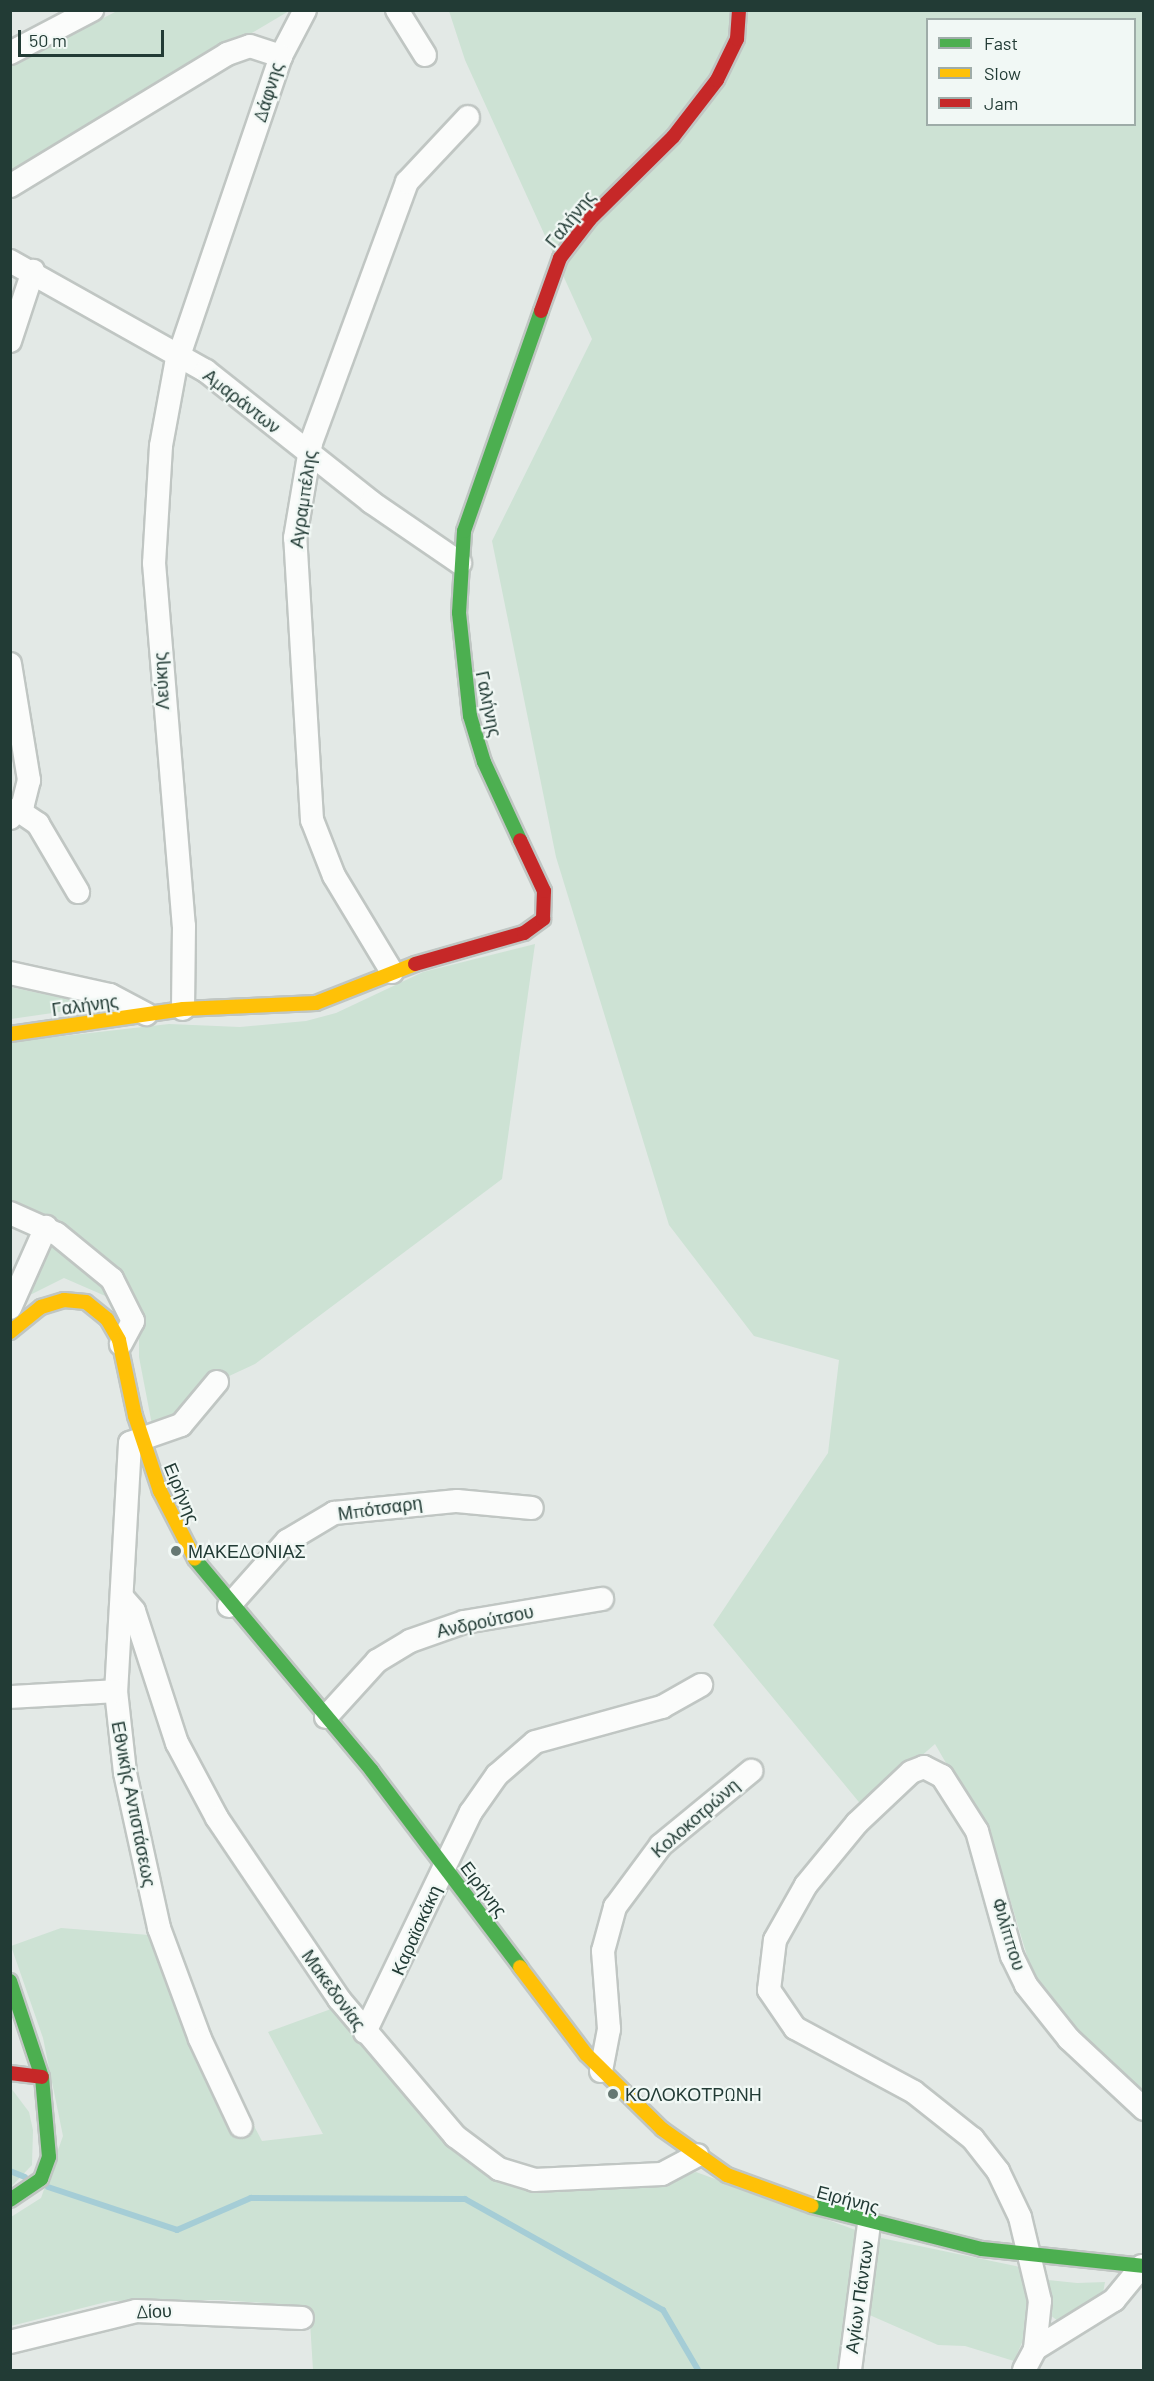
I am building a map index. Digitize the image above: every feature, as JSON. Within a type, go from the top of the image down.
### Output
[{"type":"street","points":[[10,53],[92,10]]},
{"type":"street","points":[[281,56],[304,10]]},
{"type":"street","points":[[397,10],[425,55]]},
{"type":"street","name":"Γαλήνης","points":[[10,1034],[183,1009],[298,1007],[451,950],[526,932],[547,911],[544,891],[489,772],[470,716],[460,642],[460,563],[476,489],[557,265],[590,219],[673,136],[717,80],[737,39],[739,10]]},
{"type":"street","name":"Δάφνης","points":[[10,186],[227,54],[255,46],[281,56],[180,354]]},
{"type":"street","name":"Αγραμπέλης","points":[[392,972],[326,860],[310,810],[295,550],[308,453],[407,183],[468,117]]},
{"type":"street","name":"Αμαράντων","points":[[10,261],[33,271],[180,354],[308,453],[460,563]]},
{"type":"street","points":[[10,341],[33,271]]},
{"type":"street","name":"Λεύκης","points":[[180,354],[161,446],[154,563],[184,926],[183,1009]]},
{"type":"street","points":[[10,664],[14,705],[29,780],[15,814],[38,824],[78,892]]},
{"type":"street","points":[[10,973],[117,997],[146,1014]]},
{"type":"street","points":[[10,1214],[46,1227],[122,1291],[134,1321],[120,1344]]},
{"type":"street","points":[[12,1319],[46,1227]]},
{"type":"street","name":"Ειρήνης","points":[[12,1319],[46,1305],[83,1301],[108,1318],[120,1344],[142,1438],[177,1530],[229,1606],[326,1716],[601,2071],[697,2155],[766,2192],[869,2224],[1031,2256],[1143,2266]]},
{"type":"street","points":[[142,1438],[181,1425],[217,1382]]},
{"type":"street","name":"Εθνικής Αντιστάσεως","points":[[142,1438],[132,1442],[128,1455],[116,1691],[125,1773],[159,1928],[200,2039],[241,2126]]},
{"type":"street","name":"Μπότσαρη","points":[[229,1606],[287,1541],[334,1513],[457,1501],[532,1508]]},
{"type":"street","name":"Μακεδονίας","points":[[122,1597],[134,1611],[177,1743],[202,1794],[365,2032],[455,2136],[515,2176],[653,2175],[684,2167],[697,2155]]},
{"type":"street","name":"Ανδρούτσου","points":[[326,1716],[377,1661],[410,1641],[464,1622],[602,1599]]},
{"type":"street","name":"Καραϊσκάκη","points":[[365,2032],[480,1794],[525,1748],[668,1705],[700,1685]]},
{"type":"street","points":[[10,1697],[116,1691]]},
{"type":"street","name":"Φιλίππου","points":[[1031,2256],[1011,2193],[981,2148],[896,2081],[795,2028],[769,1990],[777,1934],[811,1879],[890,1790],[915,1769],[930,1768],[950,1786],[985,1847],[1012,1956],[1026,1985],[1070,2039],[1143,2109]]},
{"type":"street","name":"Κολοκοτρώνη","points":[[601,2071],[609,2029],[603,1952],[615,1907],[661,1845],[751,1771]]},
{"type":"street","points":[[10,1981],[42,2077],[50,2157],[41,2179],[25,2194],[10,2200]]},
{"type":"street","points":[[10,2073],[42,2077]]},
{"type":"street","name":"Αγίων Πάντων","points":[[850,2370],[869,2224]]},
{"type":"street","points":[[1024,2370],[1035,2349],[1040,2301],[1031,2256]]},
{"type":"street","points":[[1035,2349],[1061,2338],[1114,2300],[1143,2266]]},
{"type":"street","name":"Δίου","points":[[10,2342],[136,2311],[302,2318]]},
{"type":"green space","points":[[117,11],[289,11],[11,176],[10,66]]},
{"type":"green space","points":[[449,11],[1143,11],[1143,2099],[1060,2013],[1031,1969],[994,1846],[935,1744],[863,1807],[713,1625],[828,1453],[839,1360],[754,1336],[669,1225],[556,857],[492,541],[592,339],[465,60]]},
{"type":"green space","points":[[535,944],[502,1179],[255,1364],[227,1377],[187,1413],[153,1430],[139,1357],[139,1315],[11,1205],[11,1042],[169,1024],[240,1027],[306,1021],[336,1013],[423,972]]},
{"type":"green space","points":[[10,987],[82,1002],[87,1008],[11,1019]]},
{"type":"green space","points":[[58,1244],[102,1279],[110,1298],[64,1278],[24,1298],[47,1247]]},
{"type":"green space","points":[[61,1928],[149,1935],[203,2074],[235,2134],[253,2124],[262,2141],[323,2134],[268,2032],[331,2009],[434,2131],[472,2166],[498,2180],[680,2177],[696,2172],[861,2232],[842,2370],[313,2370],[309,2306],[220,2300],[110,2301],[11,2326],[11,2217],[41,2198],[63,2136],[43,2038],[11,1946]]},
{"type":"green space","points":[[11,2088],[29,2112],[33,2130],[32,2165],[11,2187]]},
{"type":"green space","points":[[881,2238],[1020,2267],[1029,2292],[1027,2331],[1014,2361],[965,2346],[938,2345],[865,2313]]},
{"type":"green space","points":[[1048,2280],[1077,2283],[1105,2282],[1103,2293],[1062,2324],[1050,2315]]},
{"type":"waterway","points":[[10,2171],[25,2177]]},
{"type":"waterway","points":[[48,2187],[177,2230],[251,2198],[465,2199],[663,2310],[698,2370]]},
{"type":"traffic: fast","points":[[520,840],[484,762],[470,716],[459,613],[464,531],[541,311]]},
{"type":"traffic: fast","points":[[195,1559],[372,1771],[520,1967]]},
{"type":"traffic: fast","points":[[10,1981],[42,2077],[49,2157],[41,2179],[10,2200]]},
{"type":"traffic: fast","points":[[812,2206],[982,2249],[1144,2266]]},
{"type":"traffic: slow","points":[[10,1034],[183,1009],[316,1003],[415,964]]},
{"type":"traffic: slow","points":[[10,1332],[41,1307],[64,1300],[86,1302],[107,1319],[119,1340],[135,1416],[160,1491],[195,1559]]},
{"type":"traffic: slow","points":[[520,1967],[586,2054],[662,2129],[727,2175],[812,2206]]},
{"type":"traffic: jam","points":[[541,311],[560,258],[590,219],[673,137],[717,80],[737,39],[739,10]]},
{"type":"traffic: jam","points":[[415,964],[524,933],[543,919],[544,891],[520,840]]},
{"type":"traffic: jam","points":[[10,2073],[42,2077]]},
{"type":"place","name":"ΜΑΚΕΔΟΝΙΑΣ","points":[[176,1551]]},
{"type":"place","name":"ΚΟΛΟΚΟΤΡΩΝΗ","points":[[613,2094]]}]
